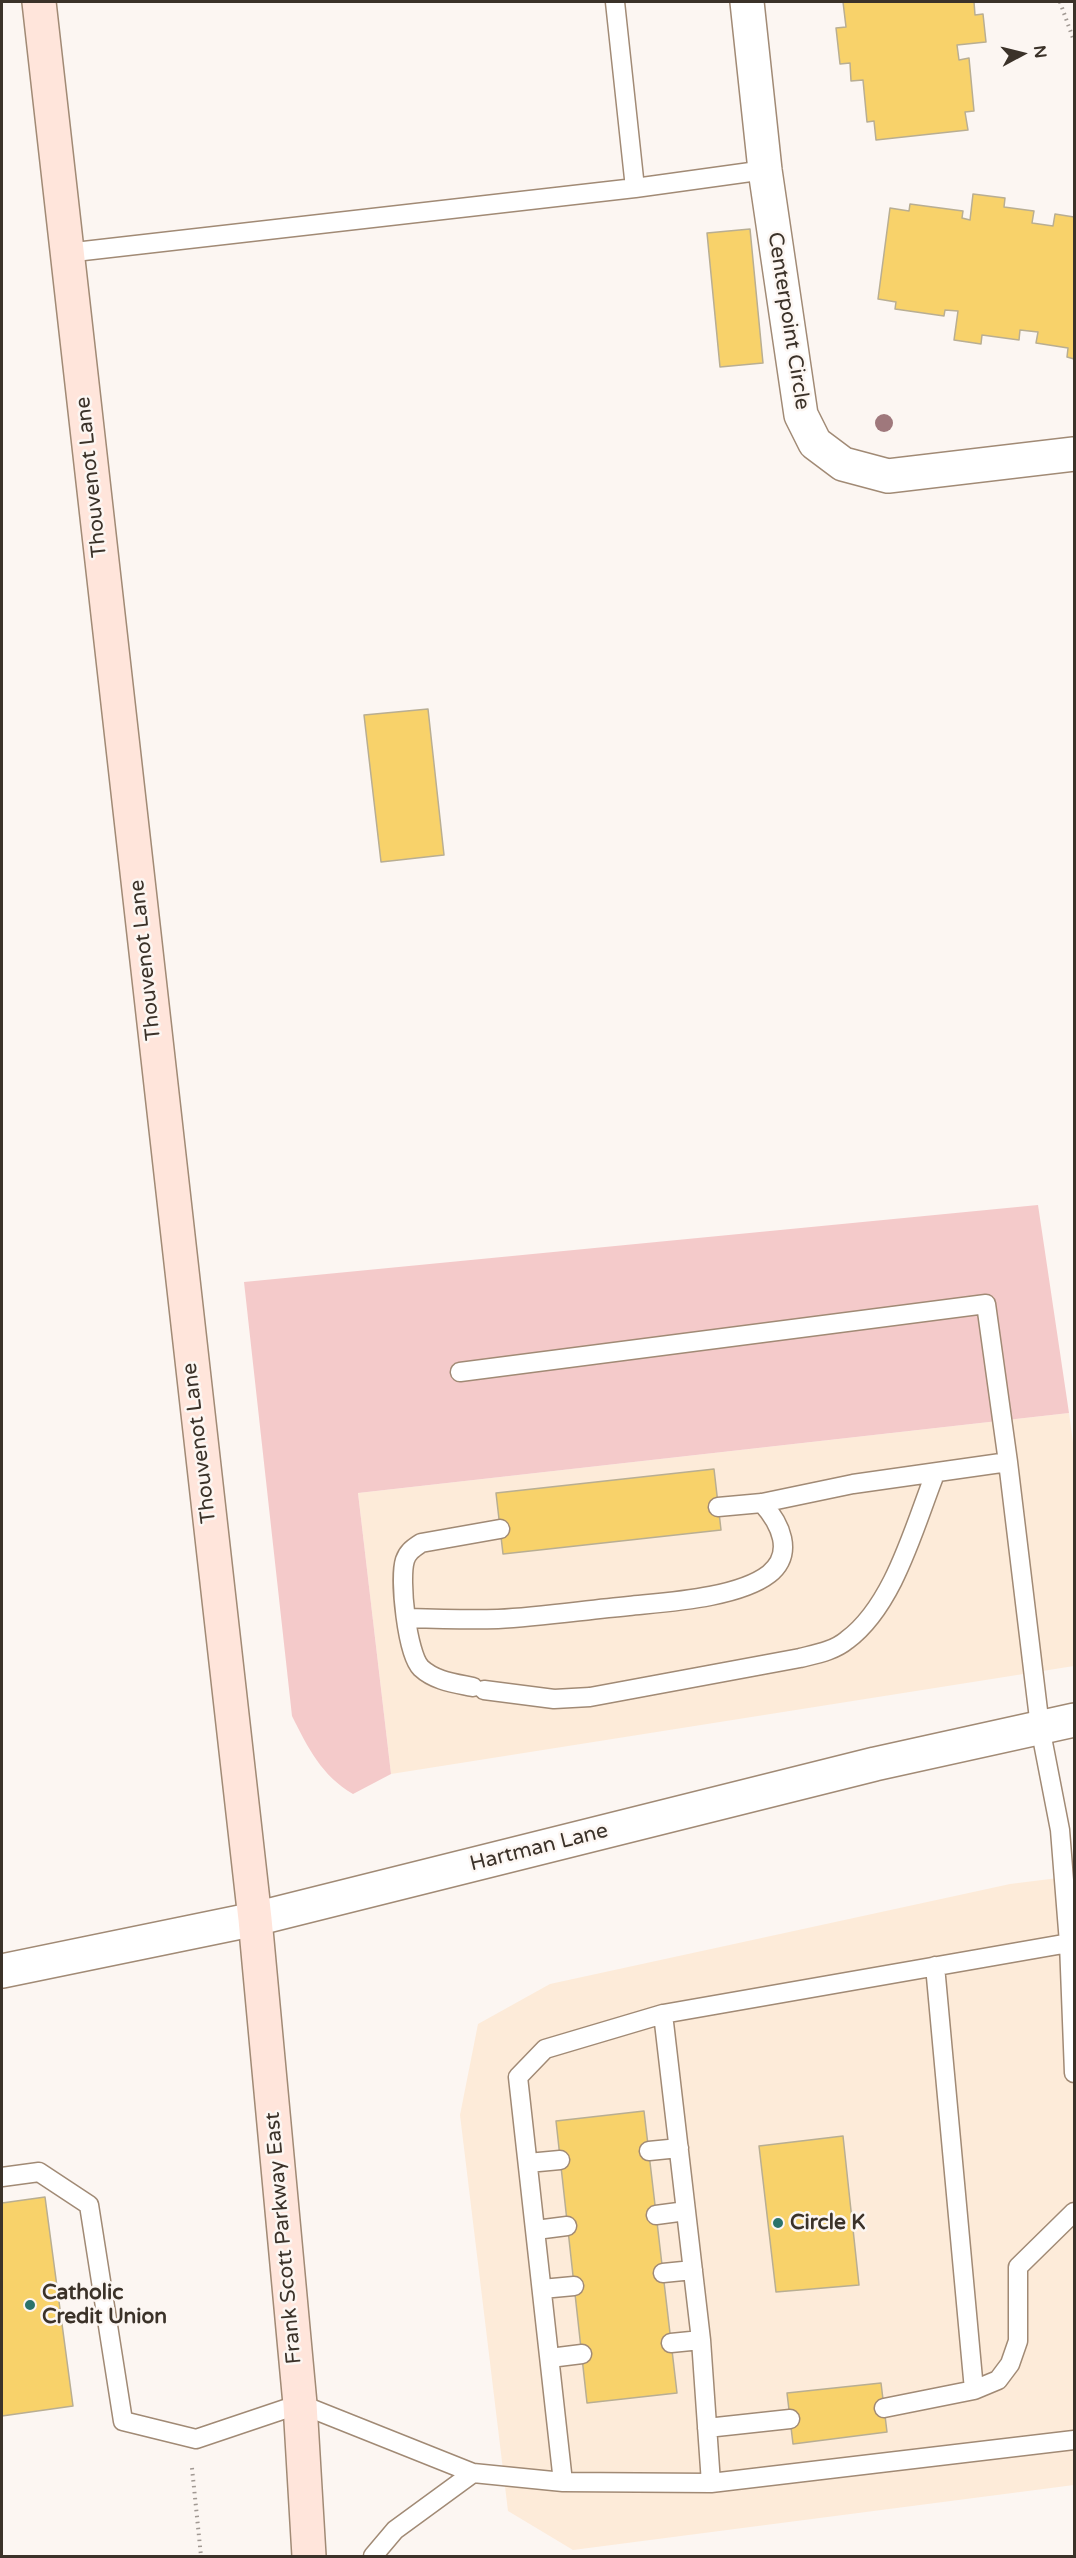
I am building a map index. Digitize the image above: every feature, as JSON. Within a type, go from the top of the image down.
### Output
[{"type":"main road","name":"Thouvenot Lane","points":[[39,2],[255,1919]]},
{"type":"main road","name":"Frank Scott Parkway East","points":[[255,1919],[300,2403],[309,2556]]},
{"type":"street","name":"Centerpoint Circle","points":[[747,2],[765,170],[801,415],[815,443],[843,464],[888,476],[1074,454]]},
{"type":"street","name":"Hartman Lane","points":[[2,1971],[255,1919],[875,1764],[1074,1720]]},
{"type":"lane","points":[[615,2],[635,188]]},
{"type":"lane","points":[[66,252],[635,188],[765,170]]},
{"type":"lane","points":[[460,1372],[986,1304],[1008,1462],[1040,1727],[1060,1830],[1069,1943],[1074,2073]]},
{"type":"lane","points":[[718,1507],[762,1503],[853,1484],[1008,1462]]},
{"type":"lane","points":[[500,1529],[434,1539],[410,1550],[405,1560],[403,1584],[412,1653],[419,1666],[434,1678],[478,1689],[554,1699],[590,1697],[800,1658],[824,1652],[846,1642],[867,1624],[884,1602],[935,1474]]},
{"type":"lane","points":[[407,1618],[499,1619],[685,1600],[719,1594],[760,1579],[780,1561],[783,1547],[782,1532],[775,1518],[762,1503]]},
{"type":"lane","points":[[563,2482],[518,2077],[545,2049],[663,2014],[1069,1943]]},
{"type":"lane","points":[[935,1966],[974,2390]]},
{"type":"lane","points":[[663,2014],[701,2340],[711,2483]]},
{"type":"lane","points":[[649,2151],[679,2148]]},
{"type":"lane","points":[[528,2163],[560,2160]]},
{"type":"lane","points":[[2,2177],[39,2172],[89,2205],[123,2421],[196,2439],[300,2403],[473,2473],[563,2482],[711,2483],[1074,2440]]},
{"type":"lane","points":[[656,2215],[686,2211]]},
{"type":"lane","points":[[884,2408],[974,2390],[998,2379],[1010,2364],[1018,2342],[1018,2267],[1074,2212]]},
{"type":"lane","points":[[536,2230],[567,2226]]},
{"type":"lane","points":[[663,2273],[693,2270]]},
{"type":"lane","points":[[542,2289],[574,2286]]},
{"type":"lane","points":[[671,2343],[701,2340]]},
{"type":"lane","points":[[550,2358],[582,2354]]},
{"type":"lane","points":[[707,2428],[790,2419]]},
{"type":"lane","points":[[373,2556],[395,2530],[473,2473]]},
{"type":"path","points":[[1060,2],[1074,41]]},
{"type":"path","points":[[192,2467],[201,2556]]},
{"type":"shaded area","points":[[1038,1205],[1069,1413],[358,1493],[391,1774],[353,1794],[324,1770],[310,1750],[292,1716],[244,1282]]},
{"type":"shaded area","points":[[1069,1413],[1074,1450],[1074,1666],[391,1774],[358,1493]]},
{"type":"shaded area","points":[[1074,1876],[1074,2485],[573,2550],[508,2511],[460,2115],[478,2024],[550,1984],[1010,1884]]},
{"type":"building","points":[[843,2],[974,2],[975,15],[983,14],[986,42],[957,45],[959,60],[969,58],[974,111],[965,112],[968,130],[876,140],[874,121],[867,122],[863,80],[851,81],[850,63],[840,64],[836,28],[846,27]]},
{"type":"building","points":[[973,194],[1005,198],[1004,207],[1034,211],[1032,223],[1053,226],[1055,214],[1074,217],[1074,359],[1067,357],[1068,348],[1036,343],[1038,332],[1020,330],[1019,340],[982,335],[981,344],[954,340],[958,311],[945,310],[944,316],[895,309],[896,302],[878,299],[890,208],[909,211],[910,204],[963,211],[962,218],[970,220]]},
{"type":"building","points":[[750,229],[763,363],[720,367],[707,233]]},
{"type":"building","points":[[428,709],[444,855],[381,862],[364,715]]},
{"type":"building","points":[[714,1469],[721,1530],[503,1554],[496,1493]]},
{"type":"building","points":[[644,2111],[677,2393],[587,2403],[556,2121]]},
{"type":"building","points":[[843,2136],[859,2285],[776,2292],[759,2146]]},
{"type":"building","name":"Catholic Credit Union","points":[[45,2197],[73,2406],[2,2416],[2,2203]]},
{"type":"building","points":[[881,2383],[887,2432],[793,2444],[787,2393]]},
{"type":"place","name":"Circle K","points":[[778,2223]]},
{"type":"place","name":"Catholic Credit Union","points":[[30,2305]]}]
